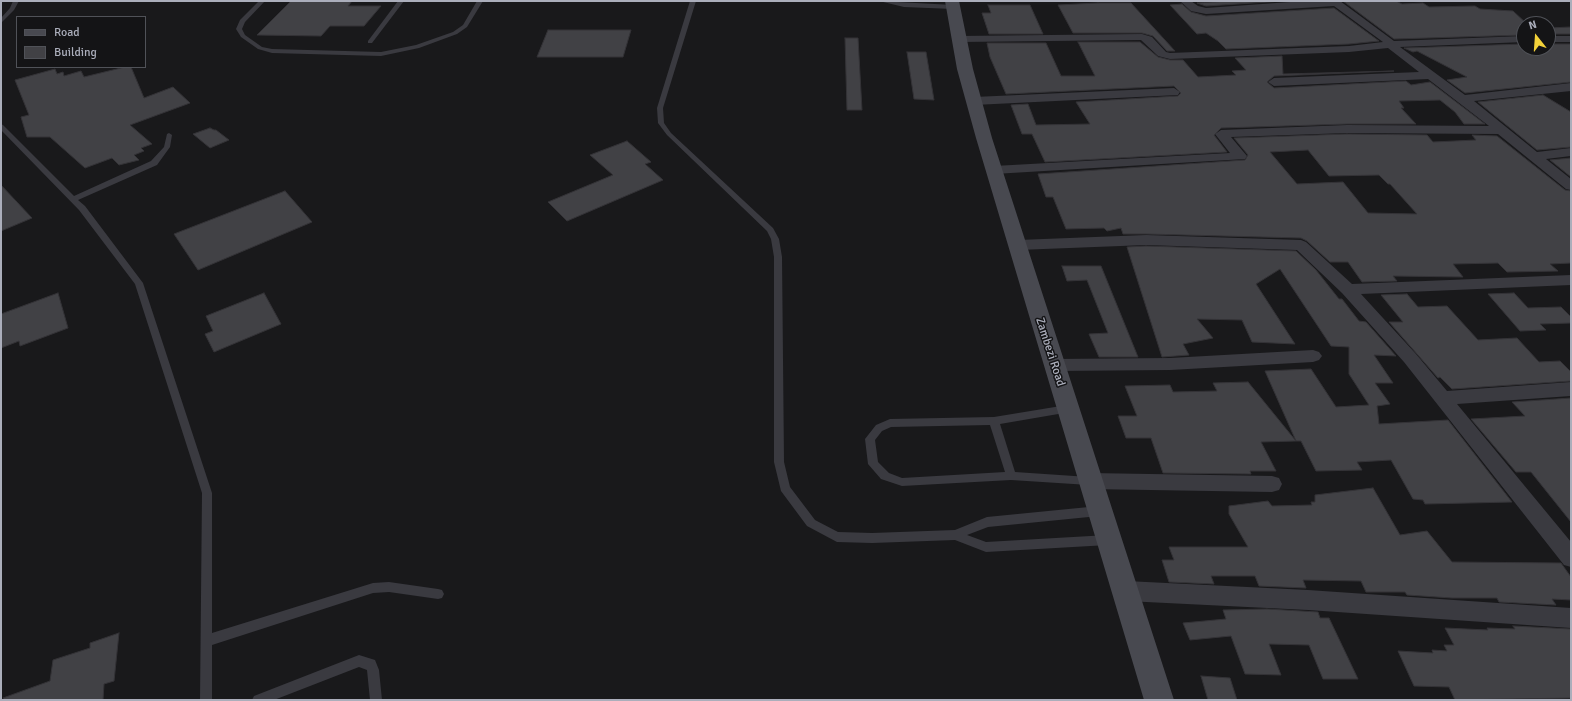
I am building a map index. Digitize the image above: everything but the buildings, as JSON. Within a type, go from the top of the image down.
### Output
[{"type":"main road","name":"Zambezi Road","points":[[953,4],[965,69],[994,170],[1089,481],[1126,591],[1159,700]]},
{"type":"street","points":[[1185,1],[1195,9],[1206,11],[1336,3],[1387,40],[1392,46],[1463,99],[1571,186]]},
{"type":"street","points":[[959,39],[1142,37],[1148,39],[1162,54],[1170,56],[1392,46],[1414,42],[1516,39]]},
{"type":"street","points":[[1556,39],[1571,39]]},
{"type":"street","points":[[1274,82],[1431,75]]},
{"type":"street","points":[[1463,99],[1571,87]]},
{"type":"street","points":[[974,101],[1174,92]]},
{"type":"street","points":[[994,170],[1240,156],[1223,136],[1222,134],[1225,132],[1347,129],[1501,130]]},
{"type":"street","points":[[1535,156],[1571,152]]},
{"type":"street","points":[[1018,245],[1146,240],[1301,245],[1348,289],[1410,358],[1562,535],[1571,558]]},
{"type":"street","points":[[1348,289],[1571,280]]},
{"type":"street","points":[[1054,365],[1170,364],[1314,356]]},
{"type":"street","points":[[1443,398],[1571,389]]},
{"type":"street","points":[[1089,481],[1272,484]]},
{"type":"street","points":[[1126,591],[1308,600],[1571,618]]},
{"type":"lane","points":[[1,21],[12,9],[16,1]]},
{"type":"lane","points":[[262,1],[242,21],[239,29],[243,36],[260,48],[278,52],[381,54],[417,47],[455,33],[464,26],[480,1]]},
{"type":"lane","points":[[370,42],[401,1]]},
{"type":"lane","points":[[693,1],[660,108],[661,123],[669,134],[770,230],[775,239],[778,257],[778,462],[785,488],[811,523],[837,537],[872,538],[955,535],[987,522],[1099,511]]},
{"type":"lane","points":[[882,1],[904,5],[953,4]]},
{"type":"lane","points":[[1,126],[82,208],[139,283],[207,493],[206,700]]},
{"type":"lane","points":[[73,199],[154,163],[167,147],[169,135]]},
{"type":"lane","points":[[1068,409],[994,421],[890,423],[879,428],[870,439],[873,464],[885,476],[902,482],[1011,476],[1089,481]]},
{"type":"lane","points":[[994,421],[1011,476]]},
{"type":"lane","points":[[955,535],[986,547],[1108,540]]},
{"type":"lane","points":[[206,641],[373,588],[389,587],[438,594]]},
{"type":"lane","points":[[258,700],[360,661],[371,664],[376,700]]}]
